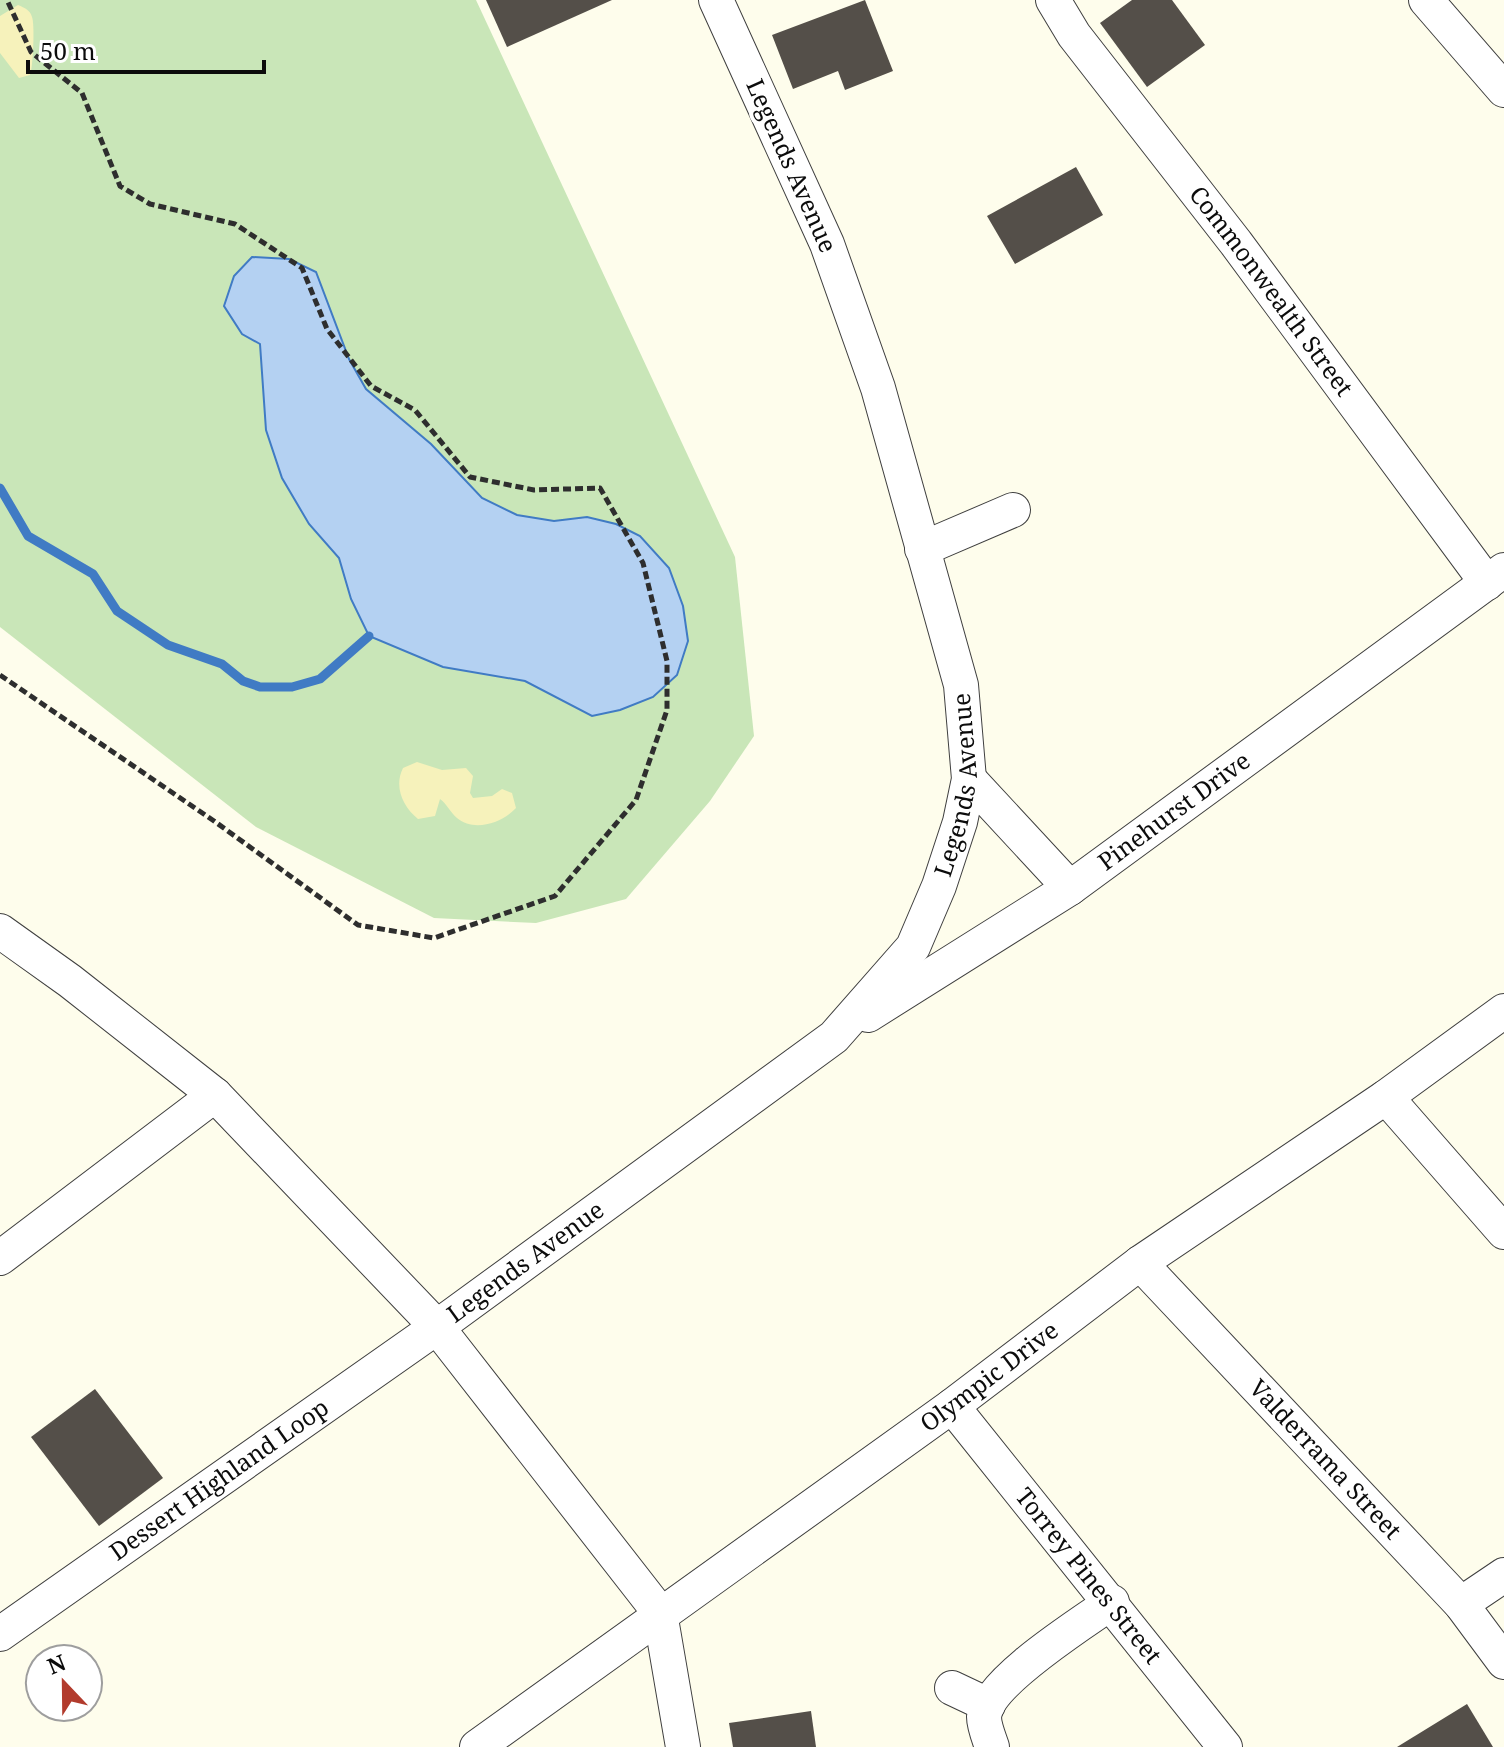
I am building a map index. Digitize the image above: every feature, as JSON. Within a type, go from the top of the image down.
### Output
[{"type":"street","name":"Legends Avenue","points":[[437,1327],[834,1037],[913,947],[947,861],[969,779],[961,685],[878,388],[827,244],[716,0]]},
{"type":"street","name":"Commonwealth Street","points":[[1053,0],[1082,47],[1495,576]]},
{"type":"street","points":[[1426,0],[1504,90]]},
{"type":"street","points":[[922,549],[1013,510]]},
{"type":"street","name":"Pinehurst Drive","points":[[834,1037],[1070,888],[1495,576]]},
{"type":"street","points":[[969,779],[1070,888]]},
{"type":"street","name":"Legends Avenue","points":[[0,931],[70,981],[215,1095],[437,1327],[660,1613]]},
{"type":"street","name":"Olympic Drive","points":[[477,1747],[952,1406],[1140,1263],[1386,1097],[1504,1011]]},
{"type":"street","points":[[0,1258],[215,1095]]},
{"type":"street","points":[[1386,1097],[1504,1232]]},
{"type":"street","name":"Valderrama Street","points":[[1140,1263],[1461,1604],[1504,1662]]},
{"type":"street","name":"Dessert Highland Loop","points":[[0,1634],[437,1327]]},
{"type":"street","name":"Torrey Pines Street","points":[[952,1406],[1112,1602],[1225,1747]]},
{"type":"street","points":[[1461,1604],[1504,1575]]},
{"type":"street","points":[[992,1747],[984,1718],[988,1705],[1007,1681],[1112,1602]]},
{"type":"street","points":[[660,1613],[683,1747]]},
{"type":"street","points":[[952,1688],[988,1705]]},
{"type":"path","points":[[0,675],[214,821],[358,925],[434,938],[555,896],[636,800],[667,710],[667,661],[643,563],[600,488],[534,490],[470,477],[415,410],[371,386],[327,329],[302,268],[235,224],[150,204],[120,186],[82,93],[31,52],[7,0]]},
{"type":"green space","points":[[0,0],[476,0],[735,557],[754,736],[710,801],[626,899],[536,923],[434,918],[256,827],[0,627]]},
{"type":"sand","points":[[18,5],[30,13],[33,28],[30,75],[19,78],[0,53],[0,16]]},
{"type":"sand","points":[[417,762],[442,770],[466,768],[473,776],[470,793],[473,798],[492,796],[502,789],[512,793],[516,808],[504,818],[488,824],[472,825],[457,818],[440,799],[435,816],[418,819],[404,802],[399,782],[403,768]]},
{"type":"water","points":[[252,257],[289,259],[316,272],[349,359],[366,389],[431,444],[482,498],[517,515],[554,521],[587,517],[616,524],[640,536],[669,568],[683,606],[688,641],[677,675],[653,697],[620,710],[592,716],[525,681],[443,667],[369,636],[351,599],[339,558],[309,524],[282,478],[266,430],[260,344],[242,334],[224,306],[234,276]]},
{"type":"building","points":[[486,0],[612,0],[507,47]]},
{"type":"building","points":[[865,0],[893,71],[845,90],[838,71],[793,89],[772,35]]},
{"type":"building","points":[[1132,0],[1172,0],[1205,45],[1147,87],[1100,23]]},
{"type":"building","points":[[1076,167],[1103,215],[1015,264],[987,216]]},
{"type":"building","points":[[95,1389],[163,1478],[99,1526],[31,1437]]},
{"type":"building","points":[[1467,1704],[1493,1747],[1397,1747]]},
{"type":"building","points":[[811,1711],[816,1747],[733,1747],[729,1723]]},
{"type":"waterway","points":[[0,488],[28,536],[93,574],[117,611],[168,645],[222,664],[243,681],[260,687],[292,687],[320,679],[369,636]]}]
